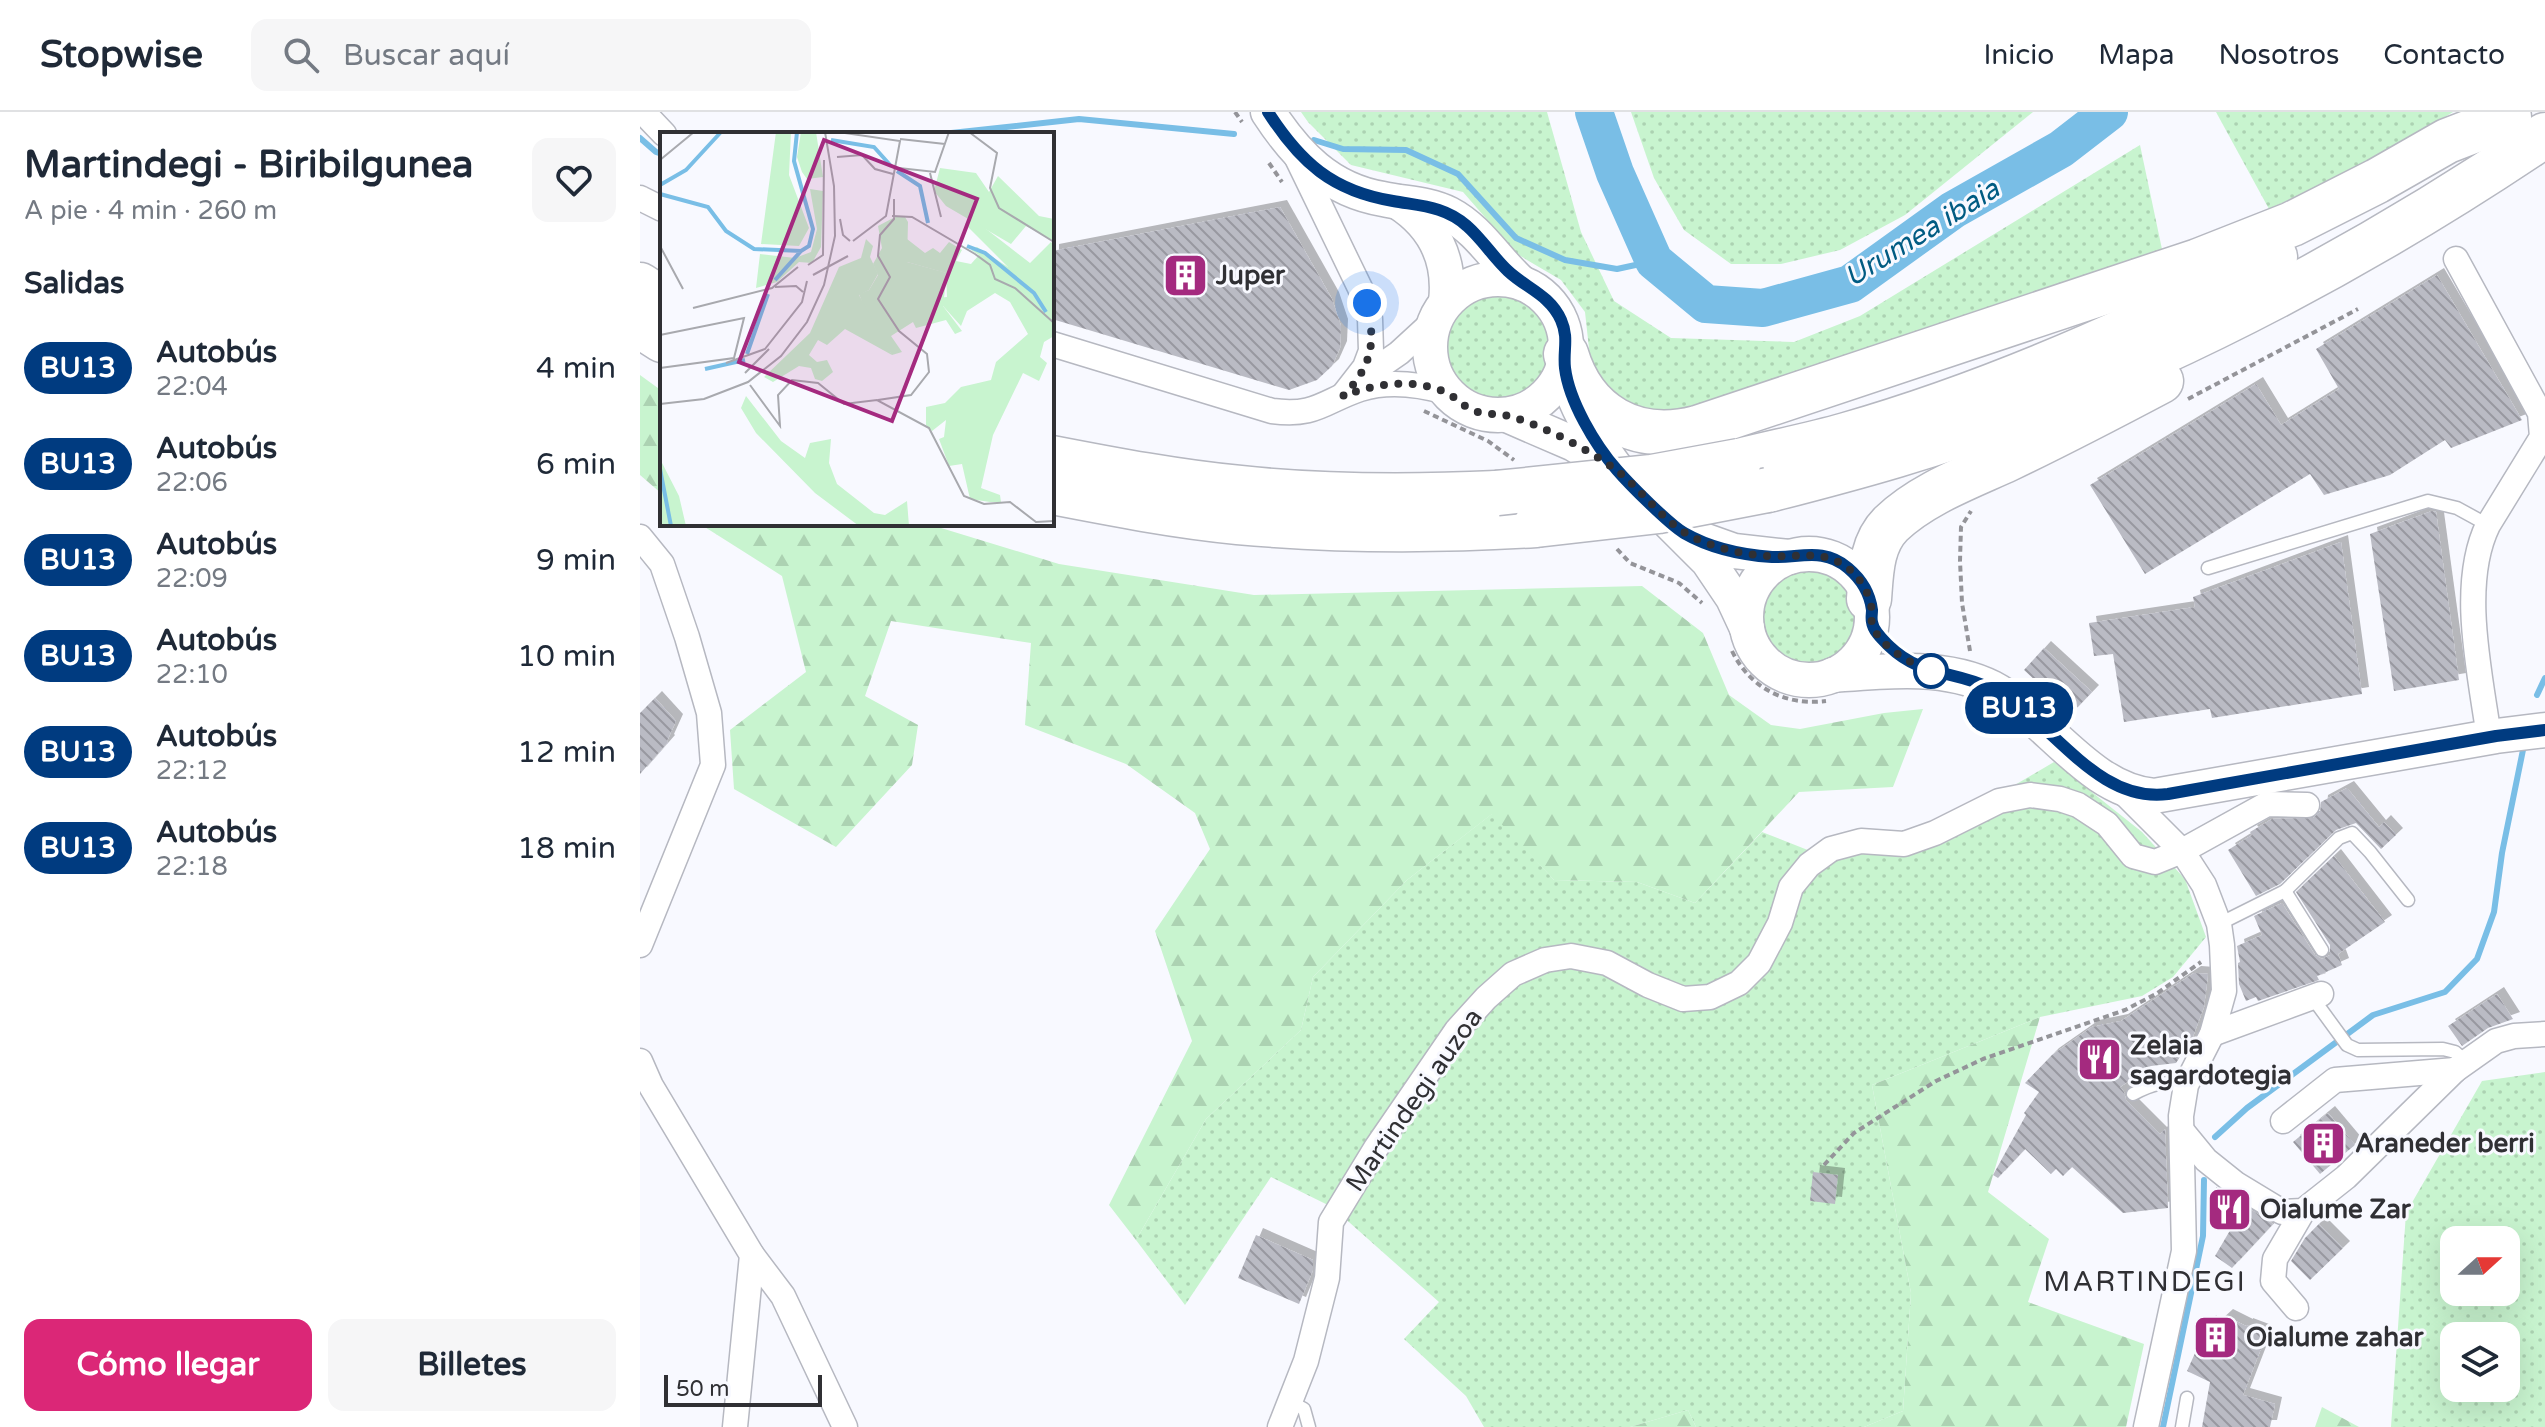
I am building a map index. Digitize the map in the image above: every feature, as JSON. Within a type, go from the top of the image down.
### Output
[{"type":"highway","points":[[1054,492],[1134,508],[1252,523],[1351,529],[1462,530],[1659,511],[1846,435],[2007,379],[2212,290],[2524,121]]},
{"type":"highway","points":[[1870,611],[1871,565],[1878,544],[1890,525],[1923,501],[2084,422],[2239,339],[2334,283],[2404,224],[2459,158]]},
{"type":"highway","points":[[1565,360],[1588,398],[1607,415],[1646,432],[1680,432],[2198,261],[2292,224],[2377,181],[2459,158]]},
{"type":"highway","points":[[1054,458],[1240,488],[1353,495],[1497,493],[1652,477],[1753,475],[1860,467],[1939,442],[2139,363],[2227,322],[2404,224]]},
{"type":"highway","points":[[640,285],[660,298]]},
{"type":"highway","points":[[640,326],[660,339]]},
{"type":"main road","points":[[1268,112],[1291,146],[1313,167],[1338,183],[1377,198],[1426,205],[1453,216],[1474,233],[1520,282]]},
{"type":"main road","points":[[1398,202],[1422,220],[1439,245],[1447,273],[1441,311],[1430,342],[1430,355],[1438,381],[1446,392],[1467,408],[1493,415],[1507,415],[1522,411],[1543,399],[1558,381],[1565,360],[1566,336],[1555,310],[1537,290],[1507,279],[1480,281],[1456,293],[1441,311]]},
{"type":"main road","points":[[1565,360],[1585,422],[1619,472],[1681,532],[1720,577],[1753,646],[1764,661],[1779,672],[1797,679],[1815,680],[1833,675],[1886,672],[1937,674],[1974,681],[2008,699],[2115,785],[2140,795],[2169,799],[2492,736],[2545,730]]},
{"type":"main road","points":[[1507,415],[1574,444],[1619,472]]},
{"type":"main road","points":[[1681,532],[1734,551],[1789,557],[1809,554],[1829,557],[1846,566],[1860,580],[1883,640],[1911,663],[1937,674]]},
{"type":"main road","points":[[1747,628],[1751,592],[1760,577],[1773,565],[1789,557]]},
{"type":"main road","points":[[1833,675],[1848,667],[1868,640],[1870,611]]},
{"type":"main road","points":[[2492,736],[2545,720]]},
{"type":"street","points":[[643,112],[662,132]]},
{"type":"street","points":[[1291,146],[1367,303],[1371,351],[1365,367],[1349,389]]},
{"type":"street","points":[[640,198],[660,208]]},
{"type":"street","points":[[2456,259],[2540,413],[2542,437],[2488,525],[2481,539],[2472,576],[2473,607],[2492,736]]},
{"type":"street","points":[[1054,345],[1290,414],[1311,410],[1349,389],[1399,353],[1441,311]]},
{"type":"street","points":[[1349,389],[1394,383],[1446,392]]},
{"type":"street","points":[[640,537],[662,564],[687,637],[709,713],[713,765],[640,945]]},
{"type":"street","points":[[2115,785],[2180,847],[2204,885],[2221,934],[2224,991],[2212,1034],[2186,1085],[2181,1116],[2184,1251],[2146,1427]]},
{"type":"street","name":"Martindegi auzoa","points":[[1280,1427],[1306,1361],[1327,1278],[1331,1222],[1376,1148],[1457,1030],[1513,974],[1545,960],[1571,956],[1607,963],[1683,999],[1710,997],[1739,983],[1759,963],[1780,923],[1791,887],[1809,865],[1831,849],[1861,841],[1904,844],[1935,833],[1999,801],[2030,795],[2078,805],[2107,824],[2133,856],[2155,862],[2267,804],[2307,805]]},
{"type":"street","points":[[2169,799],[2180,847]]},
{"type":"street","points":[[2212,1034],[2316,996]]},
{"type":"street","points":[[2296,1308],[2273,1281],[2275,1259],[2303,1211],[2346,1177],[2460,1066],[2496,1041],[2514,1036],[2545,1034]]},
{"type":"street","points":[[640,1061],[651,1086],[752,1255],[783,1296],[845,1427]]},
{"type":"street","points":[[2283,1121],[2335,1080],[2460,1066]]},
{"type":"street","points":[[2183,1132],[2206,1160],[2236,1184],[2282,1212],[2303,1211]]},
{"type":"street","points":[[735,1427],[752,1255]]},
{"type":"lane","points":[[2208,568],[2428,501],[2457,508],[2488,525]]},
{"type":"lane","points":[[2221,934],[2285,891],[2339,838],[2352,833],[2408,900]]},
{"type":"lane","points":[[2285,891],[2322,950]]},
{"type":"lane","points":[[2316,996],[2347,1045],[2358,1050],[2443,1049],[2455,1052],[2460,1066]]},
{"type":"lane","points":[[2133,1094],[2151,1084],[2168,1082],[2186,1085]]},
{"type":"lane","points":[[2182,1427],[2187,1398]]},
{"type":"lane","points":[[1291,1402],[1304,1409],[1309,1427]]},
{"type":"path","points":[[2178,404],[2358,309]]},
{"type":"path","points":[[1972,508],[1961,527],[1960,561],[1962,603],[1974,681]]},
{"type":"path","points":[[1824,1165],[1854,1133],[1936,1081],[1983,1059],[2125,1010],[2156,994],[2221,934]]},
{"type":"green space","points":[[1301,112],[1547,112],[1581,232],[1614,301],[1671,338],[1794,342],[1860,316],[2140,145],[2163,254],[1735,401],[1649,414],[1612,402],[1592,376],[1585,312],[1561,280],[1517,254],[1463,192],[1351,165]]},
{"type":"green space","points":[[1631,112],[2033,112],[1905,215],[1840,250],[1781,264],[1731,264],[1684,230],[1654,178]]},
{"type":"green space","points":[[2216,112],[2453,112],[2375,160],[2269,209]]},
{"type":"green space","points":[[1499,295],[1519,299],[1536,310],[1547,327],[1551,347],[1547,367],[1536,384],[1519,395],[1499,399],[1479,395],[1462,384],[1451,367],[1447,347],[1451,327],[1462,310],[1479,299]]},
{"type":"green space","points":[[640,375],[660,390],[660,492],[640,475]]},
{"type":"green space","points":[[703,526],[935,526],[1059,564],[1254,595],[1642,586],[1703,633],[1729,695],[1771,725],[1800,729],[1923,709],[1893,787],[1799,792],[1695,903],[1637,882],[1554,880],[1492,814],[1407,880],[1313,977],[1301,1030],[1206,1119],[1136,1240],[1109,1205],[1192,1041],[1155,931],[1210,849],[1195,813],[1126,764],[1025,725],[1031,643],[891,621],[865,696],[918,725],[912,765],[836,847],[734,789],[730,730],[806,672],[782,576]]},
{"type":"green space","points":[[1809,570],[1827,573],[1842,583],[1852,598],[1855,616],[1852,634],[1842,649],[1827,659],[1809,662],[1791,659],[1776,649],[1766,634],[1763,616],[1766,598],[1776,583],[1791,573]]},
{"type":"green space","points":[[2054,762],[2142,832],[2185,879],[2206,937],[2173,977],[2142,996],[2040,1017],[1872,1085],[1911,1293],[1903,1411],[1864,1427],[1696,1427],[1688,1410],[1630,1427],[1484,1427],[1466,1396],[1404,1339],[1439,1302],[1332,1207],[1271,1177],[1185,1305],[1136,1240],[1206,1119],[1301,1030],[1313,977],[1407,880],[1493,813],[1554,880],[1637,882],[1695,903],[1762,832],[1833,860],[1996,796]]},
{"type":"green space","points":[[2040,1017],[1988,1192],[2049,1239],[2028,1302],[2144,1344],[2126,1427],[1864,1427],[1903,1411],[1911,1293],[1872,1085]]},
{"type":"green space","points":[[2545,1072],[2545,1427],[2391,1427],[2406,1213],[2482,1081]]},
{"type":"green space","points":[[2322,1407],[2359,1427],[2315,1427]]},
{"type":"green space","points":[[1688,1410],[1696,1427],[1630,1427]]},
{"type":"building","name":"Juper","points":[[1280,207],[1332,299],[1341,326],[1340,348],[1332,366],[1317,380],[1289,390],[1054,320],[1054,251]]},
{"type":"building","points":[[2437,275],[2522,420],[2451,448],[2445,440],[2390,475],[2324,495],[2310,474],[2145,574],[2090,485],[2256,384],[2281,425],[2339,389],[2316,349]]},
{"type":"building","points":[[2436,512],[2459,680],[2394,691],[2370,534]]},
{"type":"building","points":[[2341,542],[2362,694],[2212,718],[2210,709],[2124,722],[2113,654],[2094,656],[2089,623],[2195,607],[2193,597]]},
{"type":"building","points":[[2044,648],[2092,692],[2071,714],[2024,670]]},
{"type":"building","points":[[655,698],[676,721],[668,742],[640,774],[640,713]]},
{"type":"building","points":[[2347,788],[2379,827],[2384,822],[2396,835],[2381,849],[2356,823],[2336,830],[2280,884],[2256,896],[2228,850],[2272,819],[2313,818],[2320,812],[2321,802]]},
{"type":"building","points":[[2334,856],[2385,922],[2338,954],[2342,965],[2317,976],[2319,980],[2258,1001],[2256,997],[2246,1001],[2239,984],[2237,946],[2262,935],[2254,916],[2282,903],[2315,955],[2322,959],[2330,955],[2330,945],[2296,892]]},
{"type":"building","points":[[2194,973],[2208,974],[2204,1007],[2192,1039],[2176,1063],[2151,1066],[2120,1087],[2126,1100],[2160,1134],[2165,1129],[2168,1208],[2123,1213],[2072,1167],[2063,1176],[2056,1169],[2051,1174],[2025,1149],[1998,1178],[1993,1175],[2026,1115],[2024,1113],[2039,1092],[2025,1083],[2052,1055],[2092,1027],[2121,1021]]},
{"type":"building","points":[[2497,994],[2513,1019],[2488,1028],[2462,1046],[2448,1026]]},
{"type":"building","name":"Araneder berri","points":[[2328,1113],[2355,1145],[2320,1174],[2293,1142]]},
{"type":"building","points":[[1813,1172],[1838,1175],[1835,1204],[1810,1201]]},
{"type":"building","points":[[2216,1187],[2273,1224],[2232,1268],[2215,1256],[2232,1227],[2215,1219]]},
{"type":"building","points":[[2319,1224],[2343,1248],[2310,1280],[2291,1261],[2305,1238]]},
{"type":"building","points":[[1256,1235],[1313,1260],[1313,1270],[1299,1304],[1238,1278]]},
{"type":"building","points":[[2226,1316],[2262,1331],[2258,1343],[2262,1346],[2243,1395],[2275,1404],[2270,1427],[2202,1427],[2210,1382],[2187,1371],[2209,1322],[2214,1327]]},
{"type":"waterway","name":"Urumea ibaia","points":[[1594,112],[1615,173],[1654,261],[1706,304],[1763,308],[1850,284],[1953,210],[2061,149],[2109,112]]},
{"type":"waterway","points":[[960,132],[1079,119],[1234,134]]},
{"type":"waterway","points":[[640,138],[660,153]]},
{"type":"waterway","points":[[1314,140],[1343,149],[1406,150],[1458,174],[1516,238],[1565,260],[1617,269],[1654,261]]},
{"type":"waterway","points":[[2537,695],[2545,678]]},
{"type":"waterway","points":[[2215,1137],[2247,1108],[2373,1015],[2445,992],[2477,959],[2494,912],[2502,853],[2524,745]]},
{"type":"waterway","points":[[2163,1427],[2203,1236],[2204,1180]]},
{"type":"bus line","name":"BU13","points":[[1268,112],[1291,146],[1321,173],[1357,192],[1426,205],[1453,216],[1464,223],[1520,282],[1537,290],[1550,303],[1560,318],[1566,336],[1564,366],[1585,422],[1619,472],[1681,532],[1716,546],[1752,555],[1789,557],[1809,554],[1829,557],[1846,566],[1860,580],[1869,599],[1872,624],[1899,655],[1937,674],[1974,681],[1993,689],[2082,761],[2127,791],[2140,795],[2168,794],[2545,730]]},
{"type":"place","name":"Juper","points":[[1185,275]]},
{"type":"place","name":"Zelaia sagardotegia","points":[[2099,1060]]},
{"type":"place","name":"Araneder berri","points":[[2324,1143]]},
{"type":"place","name":"Oialume Zar","points":[[2229,1209]]},
{"type":"place","name":"Oialume zahar","points":[[2215,1337]]},
{"type":"district","name":"MARTINDEGI","points":[[2145,1282]]},
{"type":"route","points":[[1367,303],[1371,351],[1356,382],[1343,396],[1376,385],[1394,383],[1446,392],[1467,408],[1480,413],[1507,415],[1597,457],[1619,472],[1681,532],[1698,540],[1752,555],[1789,557],[1809,554],[1829,557],[1846,566],[1860,580],[1869,599],[1872,624],[1883,640],[1911,663],[1937,674],[1931,671]]}]
